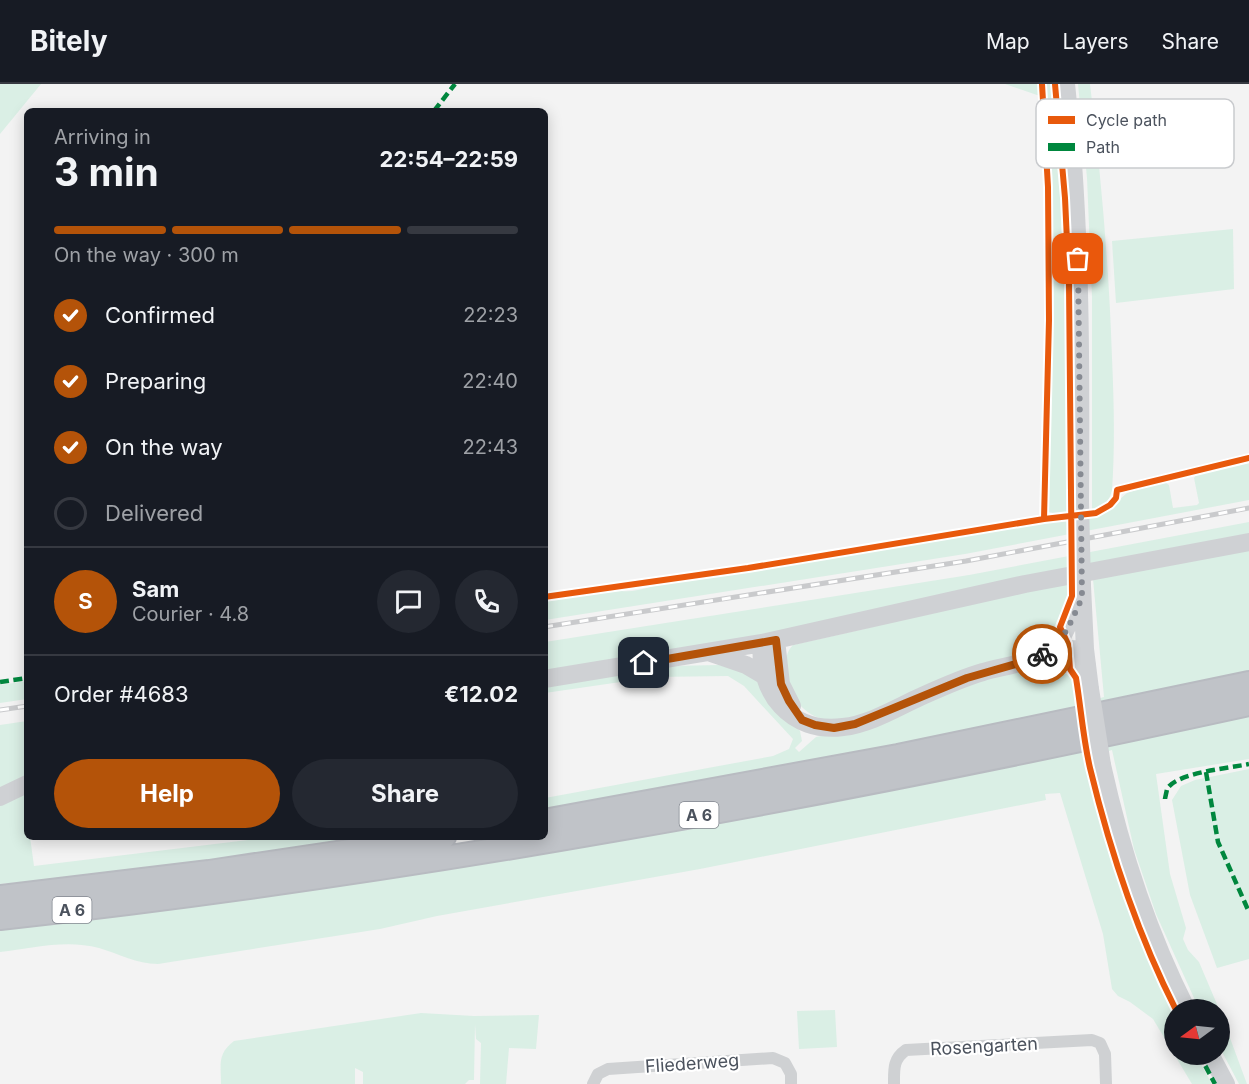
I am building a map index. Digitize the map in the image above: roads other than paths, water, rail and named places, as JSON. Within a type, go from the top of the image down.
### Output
[{"type":"highway","name":"A 6","points":[[548,820],[880,760],[1249,683]]},
{"type":"highway","name":"A 6","points":[[0,918],[311,879],[563,839],[914,775],[1249,704]]},
{"type":"highway","name":"A 6","points":[[0,897],[209,872],[424,840]]},
{"type":"main road","points":[[1066,84],[1067,99]]},
{"type":"main road","points":[[1073,168],[1078,259],[1082,592],[1090,688],[1102,765],[1125,858],[1149,926],[1182,999]]},
{"type":"main road","points":[[548,678],[709,653],[1025,584],[1249,542]]},
{"type":"main road","points":[[769,641],[760,656],[763,675],[775,700],[790,715],[802,720],[825,727],[846,727],[967,678],[1019,663],[1047,652],[1063,635],[1082,592]]},
{"type":"main road","points":[[769,641],[781,684],[802,720]]},
{"type":"main road","points":[[1047,652],[1086,657]]},
{"type":"main road","points":[[709,653],[746,664],[763,675]]},
{"type":"main road","points":[[1019,663],[1086,657]]},
{"type":"main road","points":[[0,797],[24,785]]},
{"type":"main road","points":[[1216,1065],[1226,1084]]},
{"type":"street","name":"Rosengarten","points":[[894,1084],[894,1065],[898,1056],[906,1050],[1092,1040],[1100,1043],[1105,1054],[1106,1084]]},
{"type":"street","name":"Fliederweg","points":[[596,1079],[608,1069],[773,1058],[785,1063],[791,1074],[791,1084]]},
{"type":"railway","points":[[548,626],[966,561],[1249,508]]},
{"type":"railway","points":[[0,710],[24,706]]}]
